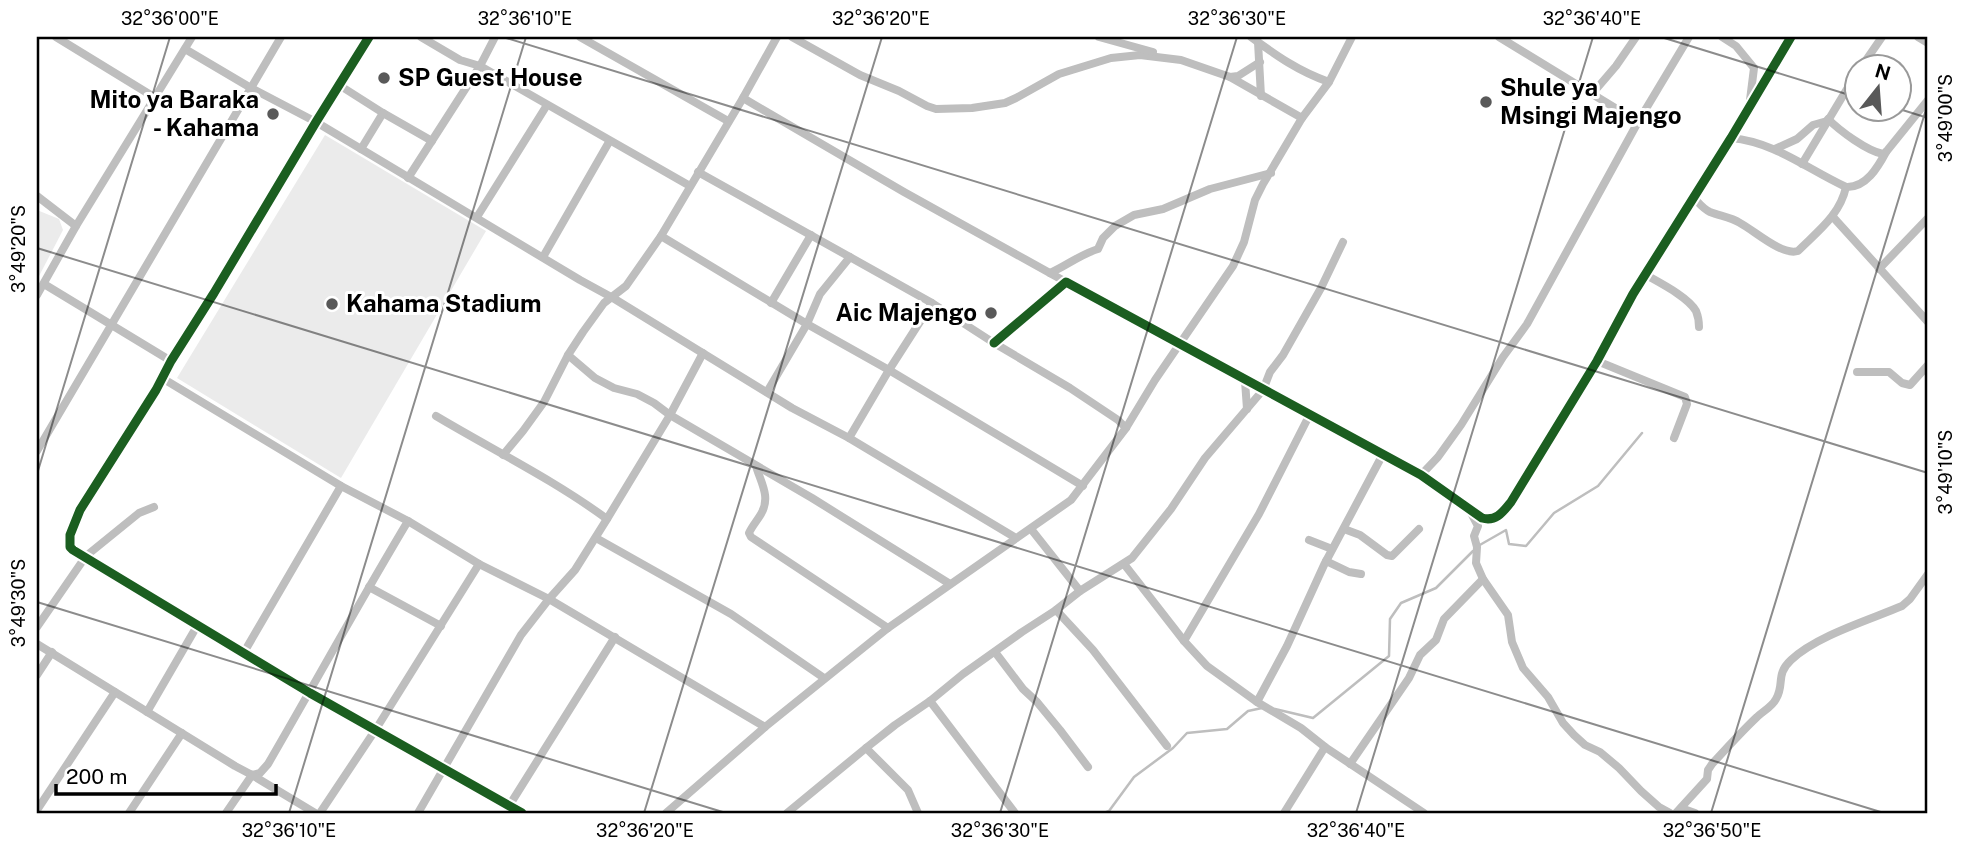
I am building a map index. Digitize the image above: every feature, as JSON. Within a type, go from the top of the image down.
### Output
[{"type":"street","points":[[56,37],[154,97]]},
{"type":"street","points":[[37,295],[76,226],[192,37]]},
{"type":"street","points":[[37,451],[281,37]]},
{"type":"street","points":[[369,37],[75,521],[70,535],[70,547],[243,654],[516,811],[615,638]]},
{"type":"street","points":[[421,37],[460,60],[480,66],[690,186]]},
{"type":"street","points":[[408,178],[480,66],[495,37]]},
{"type":"street","points":[[582,37],[728,121]]},
{"type":"street","points":[[503,455],[544,402],[568,355],[604,303],[625,286],[661,236],[777,37]]},
{"type":"street","points":[[792,37],[860,75],[936,109],[972,108],[1005,103],[1059,74],[1111,58],[1140,55],[1181,60]]},
{"type":"street","points":[[1099,37],[1230,77],[1302,118]]},
{"type":"street","points":[[666,813],[765,727],[888,628],[1071,500],[1126,428],[1178,344],[1233,266],[1244,242],[1255,200],[1302,118],[1329,82],[1352,37]]},
{"type":"street","points":[[1499,37],[1638,122]]},
{"type":"street","points":[[1421,475],[1461,425],[1527,324],[1638,122],[1689,37]]},
{"type":"street","points":[[1722,37],[1736,46],[1754,68],[1749,106]]},
{"type":"street","points":[[743,98],[904,192],[1421,475],[1487,519],[1504,512],[1790,37]]},
{"type":"street","points":[[1872,52],[1882,37]]},
{"type":"street","points":[[1918,37],[1928,43]]},
{"type":"street","points":[[1592,94],[1635,38]]},
{"type":"street","points":[[1254,39],[1304,73],[1329,82]]},
{"type":"street","points":[[1254,39],[1260,62],[1261,96]]},
{"type":"street","points":[[185,49],[316,122],[792,408],[849,438],[1016,538]]},
{"type":"street","points":[[1230,77],[1238,76],[1260,62]]},
{"type":"street","points":[[1754,68],[1774,62]]},
{"type":"street","points":[[339,85],[432,141]]},
{"type":"street","points":[[1802,164],[1842,98]]},
{"type":"street","points":[[1731,138],[1758,142],[1846,187],[1854,187],[1865,181],[1928,100]]},
{"type":"street","points":[[477,217],[547,105]]},
{"type":"street","points":[[361,149],[383,113]]},
{"type":"street","points":[[1774,149],[1797,139],[1813,125],[1828,120]]},
{"type":"street","points":[[1828,120],[1875,152],[1886,152]]},
{"type":"street","points":[[542,257],[609,142]]},
{"type":"street","points":[[698,172],[932,303],[1070,388],[1126,428]]},
{"type":"street","points":[[1050,273],[1087,252],[1098,249],[1103,238],[1115,226],[1134,215],[1163,209],[1210,189],[1271,173]]},
{"type":"street","points":[[1693,197],[1711,212],[1740,222],[1790,252],[1798,251],[1833,217],[1844,197],[1846,187]]},
{"type":"street","points":[[37,196],[76,226]]},
{"type":"street","points":[[1833,217],[1928,322]]},
{"type":"street","points":[[1879,269],[1928,218]]},
{"type":"street","points":[[771,303],[811,235]]},
{"type":"street","points":[[661,236],[1083,486]]},
{"type":"street","points":[[787,813],[895,724],[1080,591],[1132,558],[1205,458],[1263,390],[1270,372],[1283,355],[1321,288],[1343,242]]},
{"type":"street","points":[[767,392],[807,324],[820,294],[850,257]]},
{"type":"street","points":[[1646,275],[1693,307],[1698,314],[1699,327]]},
{"type":"street","points":[[994,343],[1066,282]]},
{"type":"street","points":[[44,284],[171,361]]},
{"type":"street","points":[[849,438],[932,303]]},
{"type":"street","points":[[418,813],[521,635],[575,570],[596,538],[670,415],[703,353]]},
{"type":"street","points":[[568,355],[595,378],[653,403],[950,584]]},
{"type":"street","points":[[1597,361],[1685,397],[1687,404],[1674,438]]},
{"type":"street","points":[[1857,372],[1889,372],[1902,383],[1910,385],[1928,365]]},
{"type":"street","points":[[162,378],[341,486],[408,521],[479,564],[549,599],[765,727]]},
{"type":"street","points":[[1245,381],[1247,410]]},
{"type":"street","points":[[1184,641],[1259,514],[1310,414]]},
{"type":"street","points":[[436,415],[556,485],[607,519]]},
{"type":"street","points":[[1257,702],[1287,646],[1332,549],[1383,454]]},
{"type":"street","points":[[756,466],[766,504],[751,527],[751,537],[888,628]]},
{"type":"street","points":[[243,654],[341,486]]},
{"type":"street","points":[[37,627],[86,556],[139,513],[154,507]]},
{"type":"street","points":[[1468,508],[1478,524],[1474,534],[1477,547],[1475,559],[1483,579],[1508,615],[1512,642],[1523,668],[1548,697],[1563,723],[1581,742],[1600,752],[1659,807],[1670,813]]},
{"type":"street","points":[[226,813],[252,775],[260,773],[268,764],[408,521]]},
{"type":"street","points":[[1031,529],[1080,591]]},
{"type":"street","points":[[1344,529],[1360,535],[1392,556],[1419,529]]},
{"type":"street","points":[[596,538],[731,614],[824,678]]},
{"type":"street","points":[[1310,540],[1332,549]]},
{"type":"street","points":[[1326,561],[1349,572],[1362,574]]},
{"type":"street","points":[[320,813],[479,564]]},
{"type":"street","points":[[1124,564],[1207,666],[1424,813]]},
{"type":"street","points":[[1679,811],[1707,779],[1712,764],[1774,702],[1779,693],[1781,672],[1788,663],[1832,635],[1902,606],[1928,574]]},
{"type":"street","points":[[1350,764],[1409,678],[1420,655],[1436,640],[1444,619],[1483,579]]},
{"type":"street","points":[[369,587],[441,625]]},
{"type":"street","points":[[1056,610],[1093,650],[1167,746]]},
{"type":"street","points":[[147,712],[197,626]]},
{"type":"street","points":[[37,644],[315,813]]},
{"type":"street","points":[[37,675],[52,652]]},
{"type":"street","points":[[995,652],[1088,767]]},
{"type":"street","points":[[37,810],[115,692]]},
{"type":"street","points":[[930,701],[1015,813]]},
{"type":"street","points":[[129,813],[182,733]]},
{"type":"street","points":[[1287,812],[1325,747]]},
{"type":"street","points":[[866,748],[908,790],[915,812]]},
{"type":"street","points":[[1679,811],[1695,813]]},
{"type":"shaded area","name":"Kahama Stadium","points":[[325,135],[486,231],[341,478],[177,378]]},
{"type":"shaded area","points":[[37,210],[59,219],[63,230],[37,280]]},
{"type":"waterway","points":[[1478,546],[1506,530],[1509,544],[1526,546],[1554,513],[1598,486],[1642,433]]},
{"type":"waterway","points":[[1275,709],[1313,718],[1389,656],[1390,619],[1401,603],[1436,588],[1473,551]]},
{"type":"waterway","points":[[1104,813],[1109,811],[1134,777],[1173,748],[1187,733],[1227,729],[1248,711],[1262,708]]},
{"type":"cycle path","points":[[369,37],[171,361],[156,390],[80,510],[70,535],[70,547],[310,693],[522,813]]},
{"type":"cycle path","points":[[994,343],[1066,282],[1421,475],[1482,518],[1491,519],[1502,513],[1511,502],[1597,361],[1633,294],[1791,37]]},
{"type":"place","name":"SP Guest House","points":[[384,78]]},
{"type":"place","name":"Shule ya Msingi Majengo","points":[[1486,102]]},
{"type":"place","name":"Mito ya Baraka - Kahama","points":[[273,114]]},
{"type":"place","name":"Kahama Stadium","points":[[332,304]]},
{"type":"place","name":"Aic Majengo","points":[[991,313]]}]
